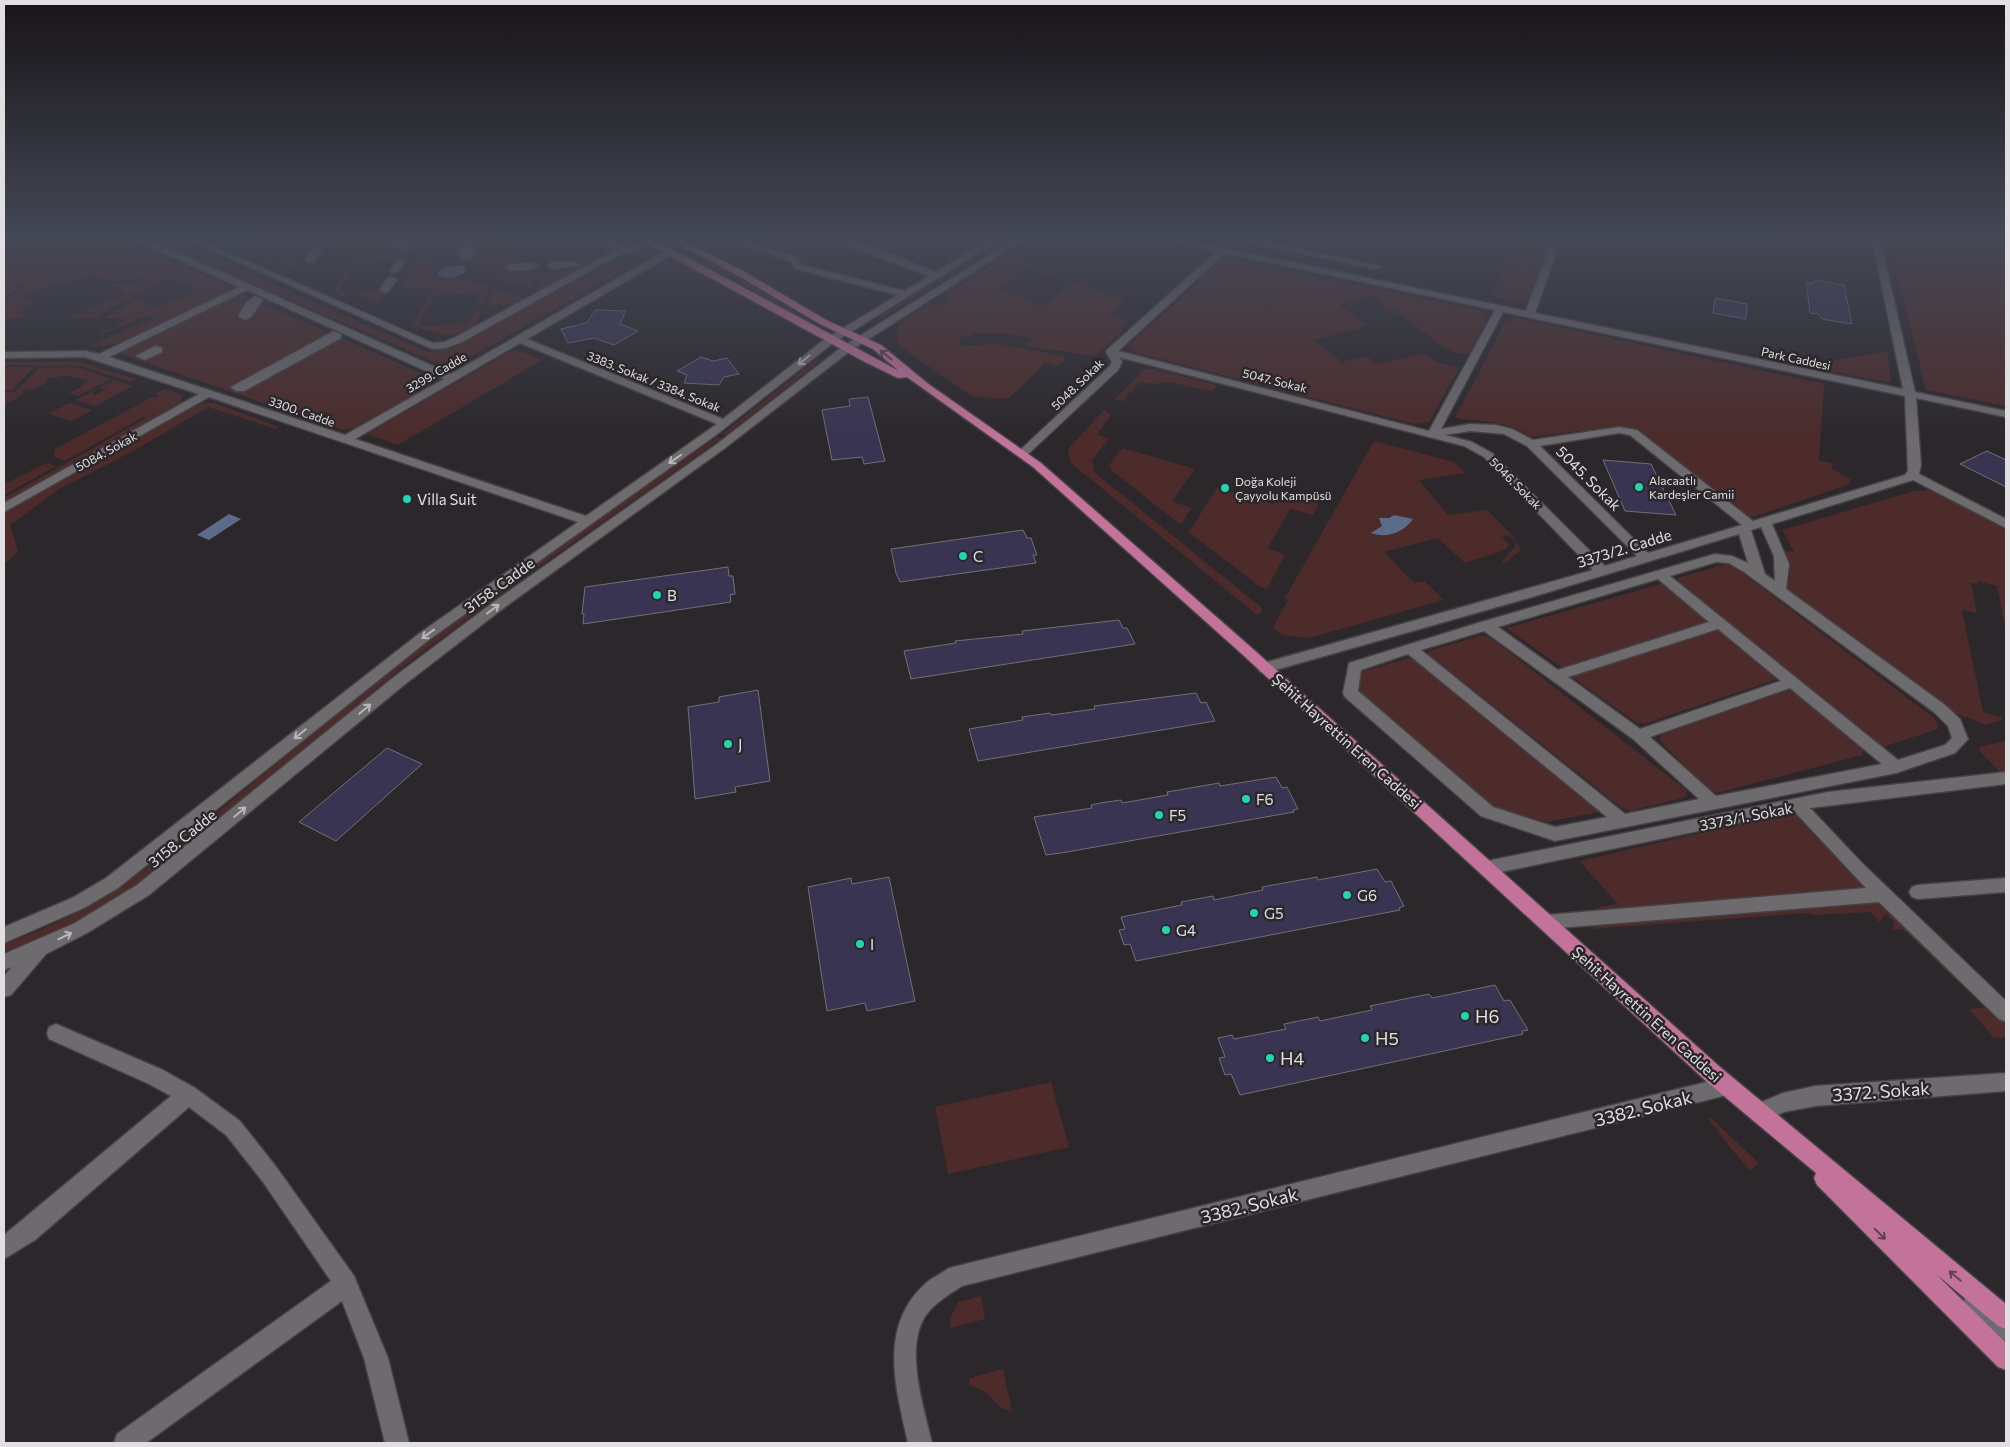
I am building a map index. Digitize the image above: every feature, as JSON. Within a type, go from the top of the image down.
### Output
[{"type":"main road","name":"Şehit Hayrettin Eren Caddesi","points":[[771,307],[846,349],[923,385]]},
{"type":"main road","name":"Şehit Hayrettin Eren Caddesi","points":[[799,307],[844,332],[877,347],[923,385],[1022,454],[1265,668],[1728,1086],[2006,1318]]},
{"type":"main road","name":"Şehit Hayrettin Eren Caddesi","points":[[1759,1113],[2006,1359]]},
{"type":"street","points":[[100,357],[206,307]]},
{"type":"street","points":[[291,307],[451,378]]},
{"type":"street","points":[[343,307],[432,346],[446,345],[458,340],[519,307]]},
{"type":"street","name":"3299. Cadde","points":[[345,440],[575,307]]},
{"type":"street","name":"3158. Cadde","points":[[4,935],[71,906],[112,883],[425,636],[724,423],[830,340],[886,307]]},
{"type":"street","name":"3158. Cadde","points":[[4,962],[40,948],[81,928],[129,900],[215,833],[399,681],[500,604],[736,435],[846,349],[914,307]]},
{"type":"street","name":"5048. Sokak","points":[[1022,454],[1114,368],[1117,362],[1111,352],[1161,307]]},
{"type":"street","name":"Park Caddesi","points":[[1494,307],[2006,414]]},
{"type":"street","points":[[1530,314],[1533,307]]},
{"type":"street","points":[[1891,307],[1910,395],[1915,465],[1912,475],[2006,524]]},
{"type":"street","points":[[1432,435],[1501,308]]},
{"type":"street","name":"3383. Sokak / 3384. Sokak","points":[[518,339],[724,423]]},
{"type":"street","points":[[304,351],[308,352],[240,389],[236,388],[304,351]]},
{"type":"street","name":"5047. Sokak","points":[[1111,352],[1432,435]]},
{"type":"street","name":"3300. Cadde","points":[[4,356],[85,354],[100,357],[588,521]]},
{"type":"street","name":"5084. Sokak","points":[[4,508],[209,394]]},
{"type":"street","name":"5045. Sokak","points":[[1432,435],[1468,427],[1503,430],[1515,434],[1531,444],[1646,558]]},
{"type":"street","points":[[1531,444],[1618,430],[1633,432],[1748,527],[1759,576]]},
{"type":"street","name":"5046. Sokak","points":[[1432,435],[1468,444],[1488,455],[1602,571]]},
{"type":"street","name":"3373/2. Cadde","points":[[1265,668],[1646,558],[1904,481],[1912,475]]},
{"type":"street","points":[[1766,522],[1784,564],[1783,578],[1778,591]]},
{"type":"street","points":[[1723,558],[1742,563],[1759,576],[1940,709],[1955,723],[1960,739],[1950,749],[1896,767],[1555,834],[1487,812],[1350,693],[1354,667],[1486,625],[1660,574],[1723,558]]},
{"type":"street","points":[[1660,574],[1896,767]]},
{"type":"street","points":[[1556,676],[1720,623]]},
{"type":"street","points":[[1486,625],[1638,735],[1712,802]]},
{"type":"street","points":[[1410,649],[1621,820]]},
{"type":"street","points":[[1638,735],[1793,682]]},
{"type":"street","name":"3373/1. Sokak","points":[[1487,868],[1867,792],[2006,778]]},
{"type":"street","points":[[1798,805],[1857,869],[2006,1013]]},
{"type":"street","points":[[191,821],[215,833]]},
{"type":"street","points":[[1918,892],[2006,885]]},
{"type":"street","points":[[1546,922],[1885,894]]},
{"type":"street","points":[[4,989],[40,948]]},
{"type":"street","points":[[56,1033],[156,1077],[188,1095],[233,1128],[270,1175],[346,1284],[376,1358],[397,1443]]},
{"type":"street","name":"3372. Sokak","points":[[1759,1113],[1783,1103],[1815,1096],[2006,1082]]},
{"type":"street","name":"3382. Sokak","points":[[920,1443],[904,1359],[905,1337],[913,1314],[926,1296],[957,1276],[1728,1086]]},
{"type":"street","points":[[4,1248],[27,1232],[188,1095]]},
{"type":"street","points":[[126,1443],[346,1284]]},
{"type":"street","points":[[2006,1333],[1973,1306],[2006,1338]]},
{"type":"shaded area","points":[[4,307],[30,307],[23,309],[23,318],[4,319]]},
{"type":"shaded area","points":[[94,307],[113,307],[98,317],[66,318]]},
{"type":"shaded area","points":[[125,307],[200,307],[141,335],[105,345],[86,347],[155,318],[149,315],[99,335],[104,330],[81,331],[113,329],[126,318],[103,318]]},
{"type":"shaded area","points":[[213,307],[268,307],[430,377],[431,385],[361,427],[343,430],[120,354],[124,349]]},
{"type":"shaded area","points":[[306,307],[324,307],[428,352],[453,348],[529,307],[560,307],[458,364],[446,367]]},
{"type":"shaded area","points":[[423,307],[428,307],[419,326],[469,323],[474,311],[481,311],[475,325],[449,335],[411,326]]},
{"type":"shaded area","points":[[780,307],[786,307],[811,322],[808,323]]},
{"type":"shaded area","points":[[895,307],[900,307],[881,318],[877,318]]},
{"type":"shaded area","points":[[924,307],[1120,307],[1110,315],[1129,321],[1120,329],[1124,330],[1095,356],[1024,346],[1031,339],[1013,334],[970,333],[970,336],[959,337],[961,346],[1000,344],[1064,356],[1064,360],[1057,366],[1045,363],[1008,399],[973,397],[901,347],[896,339],[900,322]]},
{"type":"shaded area","points":[[1172,307],[1341,307],[1368,326],[1313,340],[1342,362],[1366,356],[1378,364],[1422,353],[1440,363],[1459,368],[1429,422],[1414,424],[1134,352],[1128,346]]},
{"type":"shaded area","points":[[1381,307],[1462,307],[1479,310],[1488,317],[1467,355],[1453,352],[1432,340],[1434,339],[1393,310],[1388,312]]},
{"type":"shaded area","points":[[1905,307],[2006,307],[2006,406],[1926,390]]},
{"type":"shaded area","points":[[1517,318],[1824,384],[1819,460],[1833,463],[1831,468],[1850,479],[1850,484],[1750,518],[1643,434],[1619,426],[1531,437],[1505,425],[1455,418],[1505,322]]},
{"type":"shaded area","points":[[520,351],[542,360],[398,445],[369,435],[369,433],[509,352]]},
{"type":"shaded area","points":[[1887,351],[1891,381],[1886,382],[1802,366]]},
{"type":"shaded area","points":[[817,359],[821,360],[726,435],[722,434]]},
{"type":"shaded area","points":[[5,362],[79,362],[136,379],[131,382],[81,366],[7,365],[5,367],[34,367],[12,390],[4,390]]},
{"type":"shaded area","points":[[39,368],[79,368],[111,379],[77,396],[69,393],[83,386],[81,385],[89,380],[64,375],[56,378],[52,377],[45,381],[48,382],[33,390],[29,389],[21,392],[24,394],[4,405],[4,392],[15,392]]},
{"type":"shaded area","points":[[1153,369],[1216,385],[1213,390],[1208,391],[1170,382],[1152,384],[1140,382],[1122,401],[1114,400],[1143,370]]},
{"type":"shaded area","points":[[115,380],[133,386],[95,406],[76,400],[93,391],[95,391],[92,394],[95,395],[106,389],[97,389]]},
{"type":"shaded area","points":[[165,389],[182,395],[180,404],[4,502],[4,498],[146,418],[143,417],[65,461],[54,457],[55,449],[152,397],[156,398],[159,396],[154,394]]},
{"type":"shaded area","points":[[69,403],[92,410],[72,421],[48,414]]},
{"type":"shaded area","points":[[215,403],[279,427],[275,429],[208,407],[137,449],[61,488],[10,525],[18,552],[4,565],[4,512],[193,406]]},
{"type":"shaded area","points":[[1104,410],[1111,415],[1097,434],[1109,439],[1092,460],[1094,472],[1261,607],[1261,613],[1257,615],[1071,463],[1068,449]]},
{"type":"shaded area","points":[[717,437],[722,438],[523,578],[405,665],[221,818],[214,815],[400,662],[519,575]]},
{"type":"shaded area","points":[[1374,441],[1454,462],[1465,473],[1419,480],[1448,515],[1487,510],[1512,535],[1521,550],[1504,564],[1502,562],[1515,547],[1515,542],[1509,535],[1502,536],[1509,545],[1505,550],[1465,563],[1438,538],[1384,552],[1414,583],[1424,581],[1444,600],[1309,638],[1282,635],[1273,628],[1288,600],[1285,598]],"holes":[[[1394,515],[1410,524],[1392,534],[1373,534],[1383,526],[1380,518],[1389,518]]]},
{"type":"shaded area","points":[[1122,448],[1195,469],[1172,501],[1191,508],[1181,525],[1111,470],[1110,464]]},
{"type":"shaded area","points":[[47,463],[56,466],[4,495],[4,484]]},
{"type":"shaded area","points":[[1217,488],[1273,504],[1279,493],[1319,504],[1313,515],[1290,509],[1268,548],[1285,555],[1267,589],[1260,587],[1189,532]]},
{"type":"shaded area","points":[[1929,490],[1945,494],[2006,526],[2006,633],[1997,586],[1977,581],[1978,584],[1971,583],[1977,613],[1962,610],[1983,712],[2001,717],[2002,720],[1986,725],[1950,711],[1786,588],[1790,569],[1783,551],[1794,552],[1782,530],[1914,491]]},
{"type":"shaded area","points":[[1729,563],[1934,718],[1939,725],[1938,729],[1883,747],[1677,581],[1678,578]]},
{"type":"shaded area","points":[[1661,584],[1711,622],[1564,669],[1506,628]]},
{"type":"shaded area","points":[[1719,630],[1778,675],[1777,679],[1644,724],[1637,723],[1571,676]]},
{"type":"shaded area","points":[[1483,635],[1490,637],[1686,790],[1687,797],[1630,811],[1622,808],[1428,654],[1428,651]]},
{"type":"shaded area","points":[[1408,658],[1413,659],[1600,812],[1546,822],[1493,807],[1358,691],[1361,672]]},
{"type":"shaded area","points":[[1793,688],[1865,747],[1862,755],[1717,793],[1708,789],[1660,741],[1661,735]]},
{"type":"shaded area","points":[[2006,741],[2006,775],[2003,775],[1979,751],[1981,746]]},
{"type":"shaded area","points":[[1812,807],[1866,870],[1941,936],[1974,969],[1960,972],[1955,979],[1903,929],[1892,930],[1894,922],[1885,914],[1880,923],[1871,912],[1814,915],[1807,913],[1593,929],[1599,907],[1618,904],[1579,861]]},
{"type":"shaded area","points":[[186,838],[192,841],[148,876],[103,906],[56,931],[4,952],[4,944],[54,924],[100,899],[121,886]]},
{"type":"shaded area","points":[[1987,1007],[2006,1025],[2006,1037],[1994,1038],[1969,1009]]},
{"type":"shaded area","points":[[1051,1082],[1069,1147],[948,1174],[935,1107]]},
{"type":"shaded area","points":[[1710,1117],[1759,1163],[1750,1170],[1732,1150],[1708,1118]]},
{"type":"shaded area","points":[[981,1296],[985,1319],[951,1328],[950,1319],[958,1302]]},
{"type":"shaded area","points":[[1003,1369],[1012,1412],[1001,1408],[987,1393],[969,1384],[970,1378]]},
{"type":"water","points":[[229,514],[241,519],[209,540],[197,535]]},
{"type":"water","points":[[1394,515],[1413,519],[1405,528],[1389,535],[1371,533],[1382,526],[1379,518],[1389,518]]},
{"type":"building","points":[[1714,307],[1747,307],[1746,319],[1713,313]]},
{"type":"building","points":[[1809,307],[1848,307],[1852,324],[1822,319],[1818,314],[1810,313]]},
{"type":"building","points":[[596,310],[626,311],[620,324],[638,331],[614,345],[594,338],[568,343],[561,329],[586,323]]},
{"type":"building","points":[[701,357],[713,361],[727,358],[739,374],[724,377],[719,385],[684,383],[687,375],[677,371]]},
{"type":"building","points":[[868,397],[885,461],[864,464],[862,457],[832,460],[822,410],[850,406],[849,399]]},
{"type":"building","points":[[1987,451],[2006,460],[2006,487],[1960,464]]},
{"type":"building","name":"Alacaatlı Kardeşler Camii","points":[[1603,460],[1651,464],[1676,515],[1625,511]]},
{"type":"building","name":"C","points":[[1023,530],[1027,538],[1031,538],[1037,555],[1033,555],[1036,563],[900,582],[896,573],[891,549]]},
{"type":"building","name":"B","points":[[728,567],[729,576],[733,576],[735,594],[730,595],[731,602],[583,624],[584,614],[582,614],[585,587]]},
{"type":"building","points":[[1119,620],[1123,628],[1127,628],[1135,644],[911,679],[904,651],[956,643],[955,641],[1023,634],[1022,631]]},
{"type":"building","name":"J","points":[[758,690],[770,781],[735,787],[736,792],[695,799],[688,707],[719,702],[719,697]]},
{"type":"building","points":[[1196,693],[1201,703],[1206,702],[1215,721],[978,761],[969,729],[1023,720],[1022,717],[1095,709],[1094,706]]},
{"type":"building","points":[[387,748],[422,764],[336,841],[299,822]]},
{"type":"building","points":[[1276,777],[1282,788],[1287,787],[1298,809],[1293,810],[1294,812],[1061,853],[1046,855],[1034,817],[1092,808],[1091,805],[1106,802],[1121,800],[1122,803],[1168,795],[1167,792],[1219,783],[1220,786]]},
{"type":"building","points":[[1377,869],[1385,882],[1391,881],[1404,906],[1399,908],[1400,910],[1136,961],[1130,944],[1124,945],[1119,930],[1125,929],[1121,917],[1182,905],[1181,902],[1213,896],[1214,900],[1263,890],[1262,887],[1317,877],[1318,880]]},
{"type":"building","name":"I","points":[[889,877],[915,1001],[867,1011],[865,1003],[827,1011],[808,887],[851,878],[852,884]]},
{"type":"building","points":[[1495,985],[1504,1001],[1510,1000],[1528,1030],[1522,1031],[1523,1034],[1240,1095],[1231,1074],[1225,1075],[1219,1058],[1225,1057],[1218,1038],[1232,1035],[1234,1039],[1286,1029],[1284,1024],[1318,1017],[1320,1021],[1372,1010],[1370,1006],[1429,994],[1432,998]]},
{"type":"place","name":"Alacaatlı Kardeşler Camii","points":[[1639,487]]},
{"type":"place","name":"Doğa Koleji Çayyolu Kampüsü","points":[[1225,488]]},
{"type":"place","name":"Villa Suit","points":[[407,499]]},
{"type":"place","name":"C","points":[[963,556]]},
{"type":"place","name":"B","points":[[657,595]]},
{"type":"place","name":"J","points":[[728,744]]},
{"type":"place","name":"F6","points":[[1246,799]]},
{"type":"place","name":"F5","points":[[1159,815]]},
{"type":"place","name":"G6","points":[[1347,895]]},
{"type":"place","name":"G5","points":[[1254,913]]},
{"type":"place","name":"G4","points":[[1166,930]]},
{"type":"place","name":"I","points":[[860,944]]},
{"type":"place","name":"H6","points":[[1465,1016]]},
{"type":"place","name":"H5","points":[[1365,1038]]},
{"type":"place","name":"H4","points":[[1270,1058]]}]
